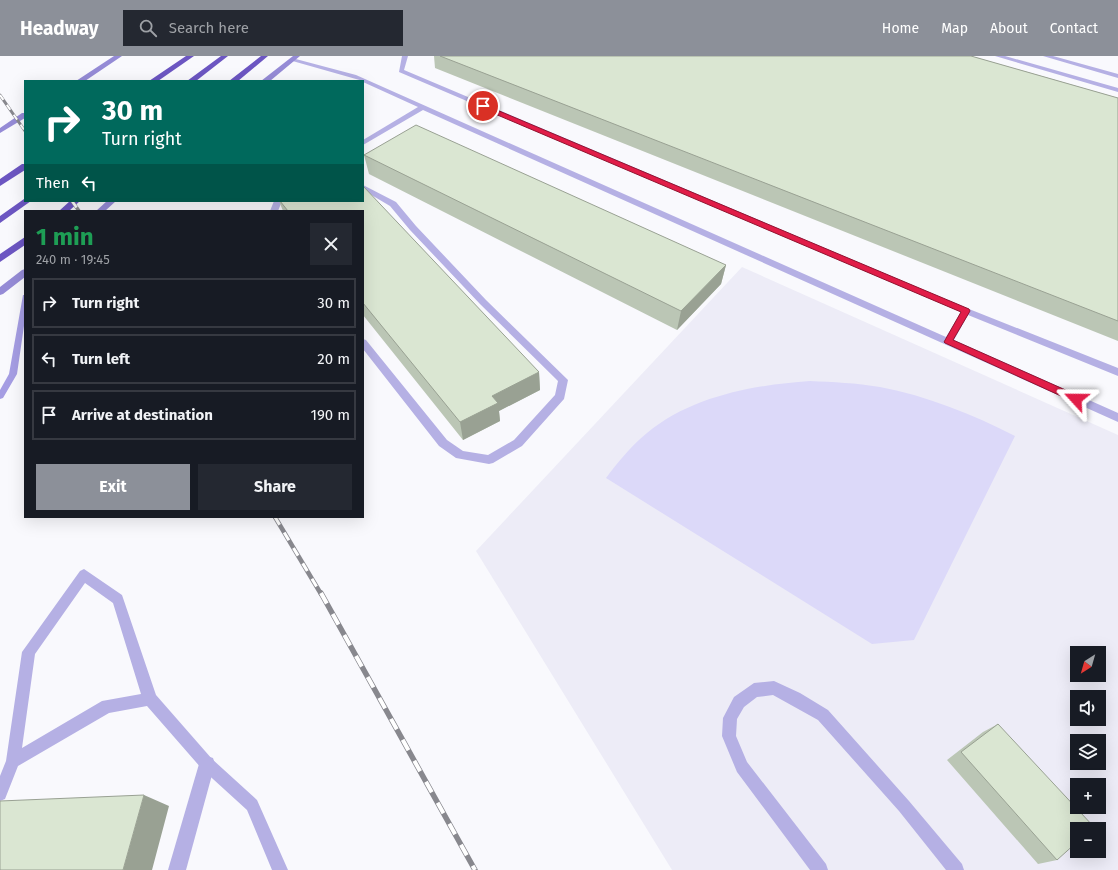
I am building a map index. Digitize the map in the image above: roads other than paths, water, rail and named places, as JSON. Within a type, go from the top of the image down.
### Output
[{"type":"highway","points":[[154,80],[190,56]]},
{"type":"highway","points":[[192,80],[225,56]]},
{"type":"highway","points":[[234,80],[265,56]]},
{"type":"highway","points":[[0,183],[24,167]]},
{"type":"highway","points":[[0,220],[26,202]]},
{"type":"highway","points":[[64,210],[75,202]]},
{"type":"highway","points":[[0,259],[24,241]]},
{"type":"main road","points":[[82,80],[119,56]]},
{"type":"main road","points":[[266,80],[295,58]]},
{"type":"main road","points":[[0,131],[24,117]]},
{"type":"main road","points":[[101,210],[111,202]]},
{"type":"main road","points":[[0,292],[24,273]]},
{"type":"street","points":[[177,870],[207,764]]},
{"type":"lane","points":[[415,56],[404,59],[401,71],[966,311],[1118,372]]},
{"type":"lane","points":[[998,56],[1118,90]]},
{"type":"lane","points":[[1046,56],[1118,76]]},
{"type":"lane","points":[[295,58],[363,80]]},
{"type":"lane","points":[[364,80],[1118,418]]},
{"type":"lane","points":[[364,142],[423,107]]},
{"type":"lane","points":[[364,188],[392,204],[483,302],[563,380],[560,396],[518,443],[507,450],[489,460],[460,455],[443,443],[364,343]]},
{"type":"lane","points":[[948,342],[966,311]]},
{"type":"lane","points":[[0,794],[13,761],[29,652],[84,574],[118,599],[150,699],[207,764],[252,805],[280,870]]},
{"type":"lane","points":[[820,870],[742,767],[729,736],[730,718],[740,702],[754,690],[774,688],[795,698],[823,715],[904,806],[956,870]]},
{"type":"lane","points":[[13,761],[107,706],[150,699]]},
{"type":"waterway","points":[[0,396],[13,374],[24,303]]},
{"type":"railway","points":[[0,95],[24,130]]},
{"type":"railway","points":[[73,202],[78,210]]},
{"type":"railway","points":[[276,518],[321,594]]},
{"type":"railway","points":[[321,593],[475,870]]}]
